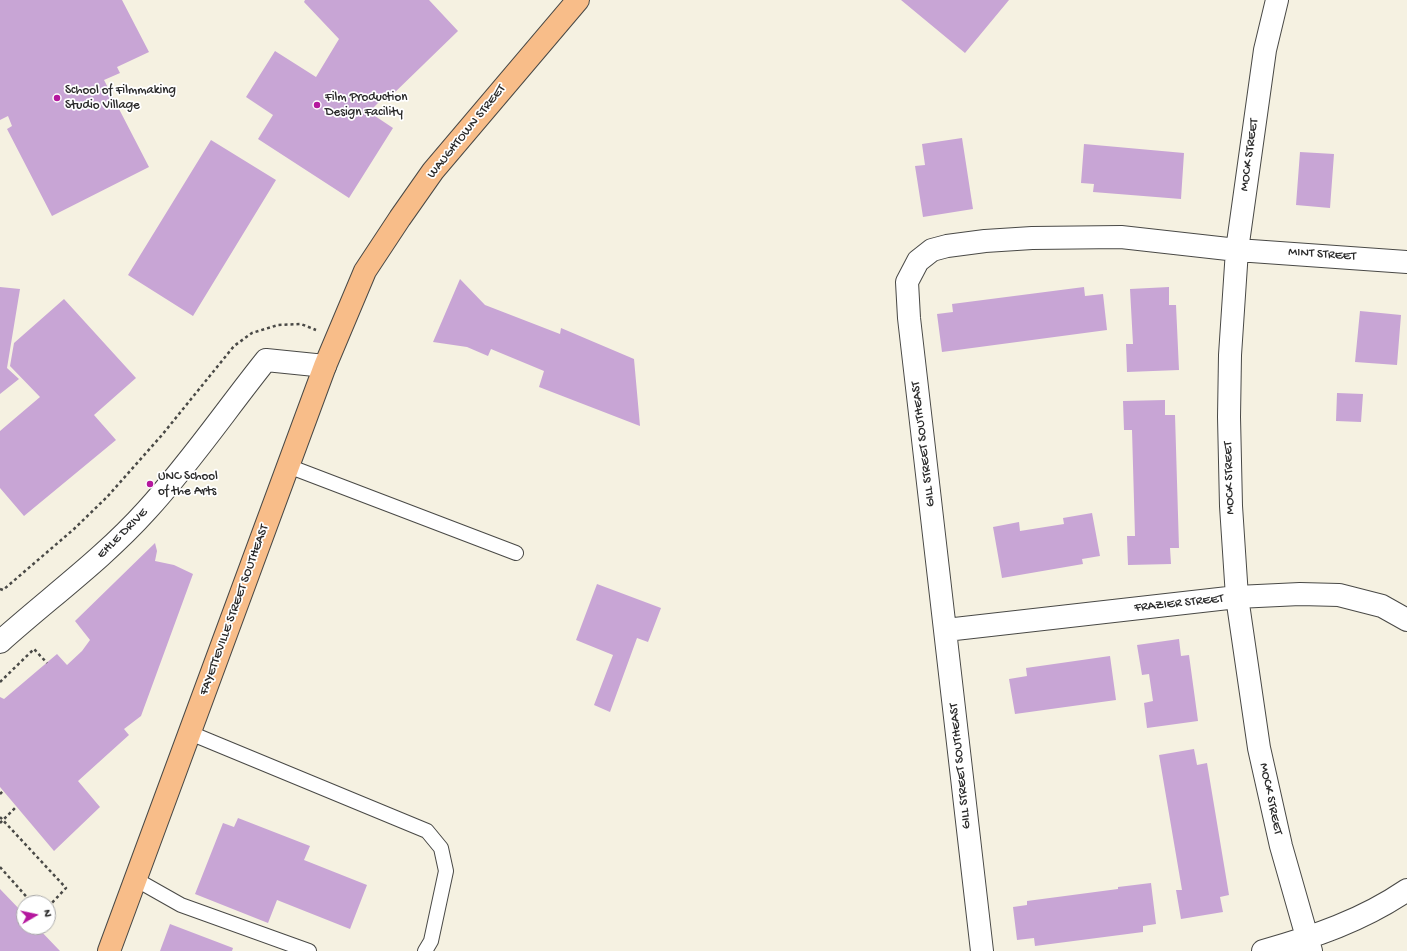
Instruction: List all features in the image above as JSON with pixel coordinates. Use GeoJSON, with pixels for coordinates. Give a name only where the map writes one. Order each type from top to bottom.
{"type":"FeatureCollection","features":[{"type":"Feature","properties":{"kind":"main road","name":"WAUGHTOWN STREET"},"geometry":{"type":"LineString","coordinates":[[366,271],[400,218],[433,171],[578,0]]}},
{"type":"Feature","properties":{"kind":"main road","name":"FAYETTEVILLE STREET SOUTHEAST"},"geometry":{"type":"LineString","coordinates":[[109,951],[325,366],[366,271]]}},
{"type":"Feature","properties":{"kind":"street","name":"MOCK STREET"},"geometry":{"type":"LineString","coordinates":[[1277,0],[1265,50],[1237,250],[1230,355],[1229,417],[1231,506],[1237,597],[1259,748],[1281,846],[1309,945]]}},
{"type":"Feature","properties":{"kind":"street","name":"GILL STREET SOUTHEAST"},"geometry":{"type":"LineString","coordinates":[[982,951],[909,318],[908,282],[918,261],[932,250],[947,246],[985,241],[1032,238],[1121,237],[1237,250]]}},
{"type":"Feature","properties":{"kind":"street","name":"MINT STREET"},"geometry":{"type":"LineString","coordinates":[[1237,250],[1407,262]]}},
{"type":"Feature","properties":{"kind":"street","name":"EHLE DRIVE"},"geometry":{"type":"LineString","coordinates":[[0,642],[98,559],[147,511],[191,459],[266,360],[325,366]]}},
{"type":"Feature","properties":{"kind":"street","name":"FRAZIER STREET"},"geometry":{"type":"LineString","coordinates":[[946,630],[1237,597],[1300,594],[1339,595],[1382,606],[1407,620]]}},
{"type":"Feature","properties":{"kind":"street"},"geometry":{"type":"LineString","coordinates":[[1263,951],[1309,945],[1389,902],[1407,890]]}},
{"type":"Feature","properties":{"kind":"lane"},"geometry":{"type":"LineString","coordinates":[[288,466],[516,553]]}},
{"type":"Feature","properties":{"kind":"lane"},"geometry":{"type":"LineString","coordinates":[[190,733],[426,831],[441,848],[446,871],[431,941],[425,951]]}},
{"type":"Feature","properties":{"kind":"lane"},"geometry":{"type":"LineString","coordinates":[[135,879],[181,905],[309,951]]}},
{"type":"Feature","properties":{"kind":"path"},"geometry":{"type":"LineString","coordinates":[[0,589],[3,590],[74,529],[107,497],[204,383]]}},
{"type":"Feature","properties":{"kind":"path"},"geometry":{"type":"LineString","coordinates":[[0,682],[34,649],[47,663]]}},
{"type":"Feature","properties":{"kind":"path"},"geometry":{"type":"LineString","coordinates":[[0,794],[3,791]]}},
{"type":"Feature","properties":{"kind":"path"},"geometry":{"type":"LineString","coordinates":[[0,823],[16,806]]}},
{"type":"Feature","properties":{"kind":"path"},"geometry":{"type":"LineString","coordinates":[[0,817],[66,888],[56,898]]}},
{"type":"Feature","properties":{"kind":"path"},"geometry":{"type":"LineString","coordinates":[[0,867],[25,895]]}},
{"type":"Feature","properties":{"kind":"building","name":"School of Filmmaking Studio Village"},"geometry":{"type":"Polygon","coordinates":[[[0,0],[122,0],[149,52],[117,67],[120,73],[104,80],[149,167],[52,216],[7,129],[12,126],[8,116],[0,120],[0,0]]]}},
{"type":"Feature","properties":{"kind":"building","name":"Film Production Design Facility"},"geometry":{"type":"Polygon","coordinates":[[[305,0],[429,0],[458,31],[390,97],[387,94],[369,112],[393,128],[349,198],[258,139],[273,115],[246,97],[275,51],[316,77],[339,39],[304,2],[305,0]]]}},
{"type":"Feature","properties":{"kind":"building"},"geometry":{"type":"Polygon","coordinates":[[[901,0],[1009,0],[965,53],[901,0]]]}},
{"type":"Feature","properties":{"kind":"building"},"geometry":{"type":"Polygon","coordinates":[[[962,138],[973,209],[923,217],[915,166],[925,165],[922,144],[962,138]]]}},
{"type":"Feature","properties":{"kind":"building"},"geometry":{"type":"Polygon","coordinates":[[[211,140],[276,180],[193,316],[128,275],[211,140]]]}},
{"type":"Feature","properties":{"kind":"building"},"geometry":{"type":"Polygon","coordinates":[[[1084,144],[1184,153],[1181,199],[1093,192],[1094,184],[1081,183],[1084,144]]]}},
{"type":"Feature","properties":{"kind":"building"},"geometry":{"type":"Polygon","coordinates":[[[1300,152],[1334,154],[1330,208],[1296,205],[1300,152]]]}},
{"type":"Feature","properties":{"kind":"building"},"geometry":{"type":"Polygon","coordinates":[[[460,279],[485,305],[560,334],[561,328],[634,359],[640,426],[539,387],[544,371],[491,349],[488,356],[467,347],[433,342],[460,279]]]}},
{"type":"Feature","properties":{"kind":"building"},"geometry":{"type":"Polygon","coordinates":[[[0,287],[20,289],[7,368],[19,379],[0,394],[0,287]]]}},
{"type":"Feature","properties":{"kind":"building"},"geometry":{"type":"Polygon","coordinates":[[[1084,287],[1085,296],[1103,294],[1107,330],[942,352],[937,314],[953,312],[952,304],[1084,287]]]}},
{"type":"Feature","properties":{"kind":"building"},"geometry":{"type":"Polygon","coordinates":[[[1169,287],[1169,305],[1176,305],[1179,370],[1127,372],[1126,344],[1133,344],[1130,289],[1169,287]]]}},
{"type":"Feature","properties":{"kind":"building"},"geometry":{"type":"Polygon","coordinates":[[[64,299],[136,378],[94,415],[116,440],[24,516],[0,488],[0,431],[40,397],[10,366],[14,343],[64,299]]]}},
{"type":"Feature","properties":{"kind":"building"},"geometry":{"type":"Polygon","coordinates":[[[1360,311],[1401,315],[1397,365],[1355,362],[1360,311]]]}},
{"type":"Feature","properties":{"kind":"building"},"geometry":{"type":"Polygon","coordinates":[[[1337,393],[1363,394],[1361,422],[1336,421],[1337,393]]]}},
{"type":"Feature","properties":{"kind":"building"},"geometry":{"type":"Polygon","coordinates":[[[1165,400],[1165,415],[1175,415],[1179,548],[1170,548],[1171,564],[1128,565],[1127,536],[1135,536],[1132,430],[1124,430],[1123,401],[1165,400]]]}},
{"type":"Feature","properties":{"kind":"building"},"geometry":{"type":"Polygon","coordinates":[[[1092,513],[1100,556],[1082,559],[1083,564],[1002,578],[993,527],[1019,522],[1020,531],[1064,524],[1063,518],[1092,513]]]}},
{"type":"Feature","properties":{"kind":"building"},"geometry":{"type":"Polygon","coordinates":[[[155,543],[157,551],[155,561],[174,565],[193,574],[141,716],[124,729],[129,735],[78,781],[100,807],[54,851],[0,787],[0,697],[4,699],[57,654],[67,665],[82,651],[90,640],[75,621],[155,543]]]}},
{"type":"Feature","properties":{"kind":"building"},"geometry":{"type":"Polygon","coordinates":[[[597,584],[661,608],[648,642],[637,638],[610,712],[594,705],[613,655],[576,640],[597,584]]]}},
{"type":"Feature","properties":{"kind":"building"},"geometry":{"type":"Polygon","coordinates":[[[1179,639],[1181,656],[1189,655],[1198,721],[1147,728],[1144,703],[1153,701],[1149,674],[1142,675],[1137,645],[1179,639]]]}},
{"type":"Feature","properties":{"kind":"building"},"geometry":{"type":"Polygon","coordinates":[[[1110,656],[1116,700],[1015,714],[1009,679],[1027,676],[1026,668],[1110,656]]]}},
{"type":"Feature","properties":{"kind":"building"},"geometry":{"type":"Polygon","coordinates":[[[1194,749],[1197,765],[1207,763],[1229,895],[1220,897],[1223,912],[1181,919],[1176,890],[1182,890],[1159,755],[1194,749]]]}},
{"type":"Feature","properties":{"kind":"building"},"geometry":{"type":"Polygon","coordinates":[[[238,818],[310,846],[304,860],[367,885],[350,929],[277,900],[268,923],[195,894],[223,823],[234,827],[238,818]]]}},
{"type":"Feature","properties":{"kind":"building"},"geometry":{"type":"Polygon","coordinates":[[[1151,883],[1156,924],[1143,926],[1143,932],[1035,946],[1034,938],[1017,940],[1013,907],[1027,905],[1027,901],[1151,883]]]}},
{"type":"Feature","properties":{"kind":"building"},"geometry":{"type":"Polygon","coordinates":[[[0,889],[16,906],[16,935],[45,935],[60,951],[0,951],[0,889]]]}},
{"type":"Feature","properties":{"kind":"building"},"geometry":{"type":"Polygon","coordinates":[[[170,924],[233,948],[232,951],[160,951],[170,924]]]}},
{"type":"Feature","properties":{"kind":"place","name":"School of Filmmaking Studio Village"},"geometry":{"type":"Point","coordinates":[57,98]}},
{"type":"Feature","properties":{"kind":"place","name":"Film Production Design Facility"},"geometry":{"type":"Point","coordinates":[317,105]}},
{"type":"Feature","properties":{"kind":"place","name":"UNC School of the Arts"},"geometry":{"type":"Point","coordinates":[150,484]}}]}
